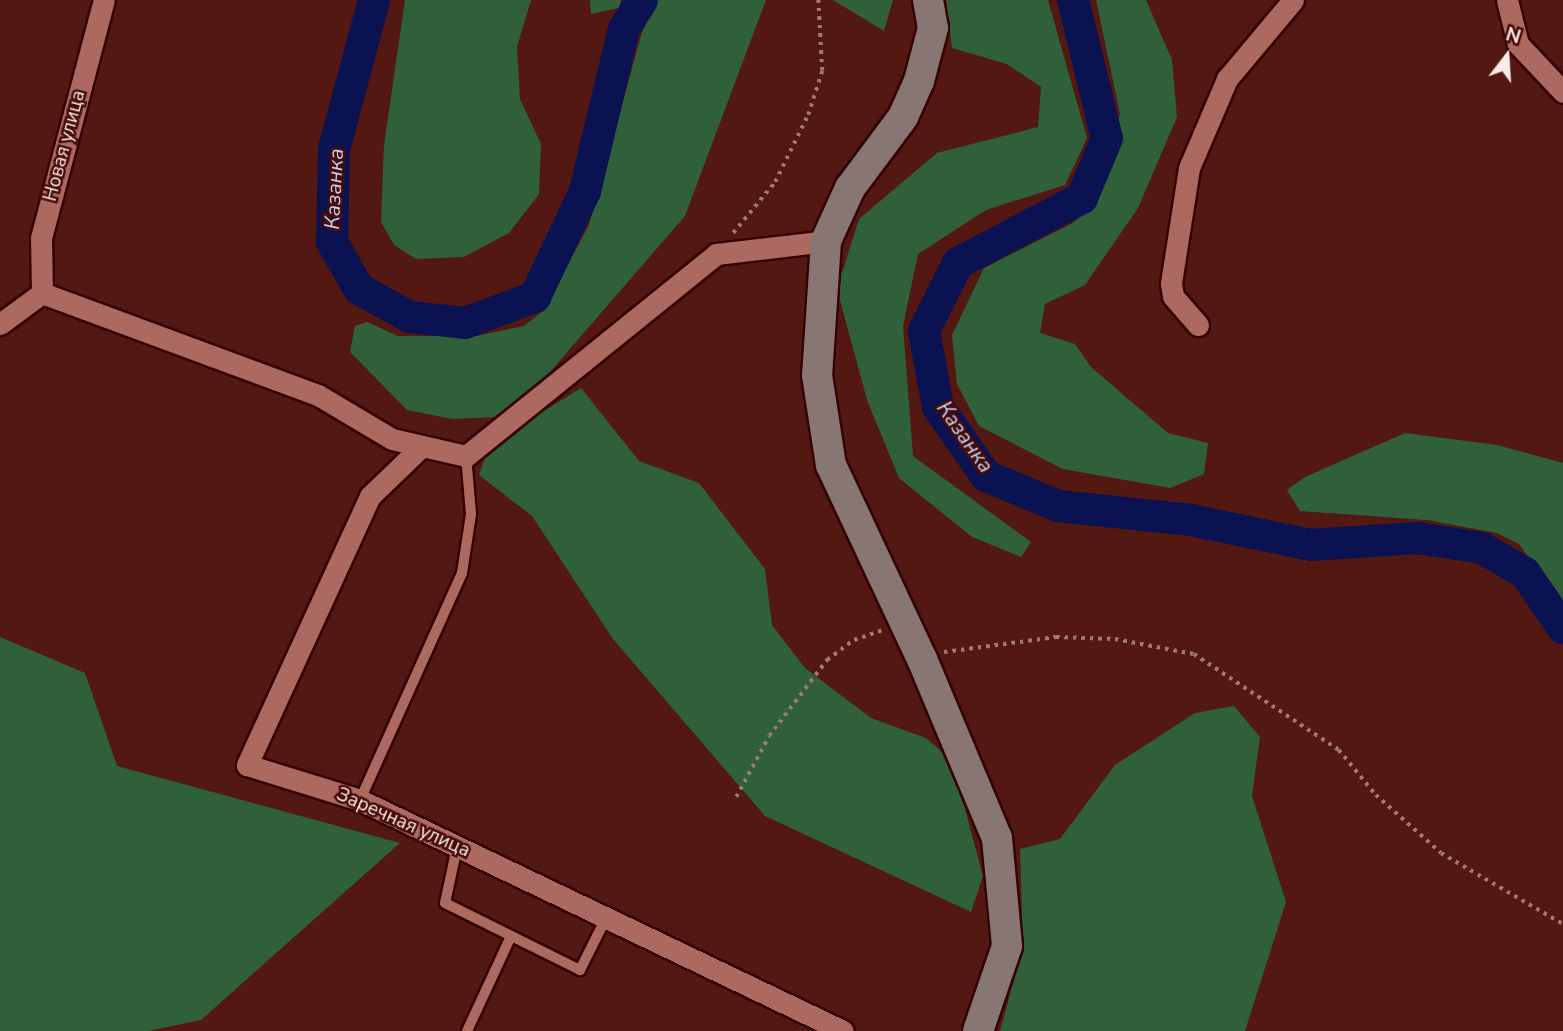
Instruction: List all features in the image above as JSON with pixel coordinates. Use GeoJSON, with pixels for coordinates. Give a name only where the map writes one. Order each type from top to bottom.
{"type":"FeatureCollection","features":[{"type":"Feature","properties":{"kind":"street","name":"Новая улица"},"geometry":{"type":"LineString","coordinates":[[42,293],[41,238],[104,0]]}},
{"type":"Feature","properties":{"kind":"street"},"geometry":{"type":"LineString","coordinates":[[929,0],[933,28],[919,81],[903,117],[850,188],[826,242],[817,375],[831,465],[979,787],[1006,886],[1007,946],[978,1031]]}},
{"type":"Feature","properties":{"kind":"street"},"geometry":{"type":"LineString","coordinates":[[1198,325],[1173,296],[1171,283],[1189,168],[1227,79],[1293,0]]}},
{"type":"Feature","properties":{"kind":"street"},"geometry":{"type":"LineString","coordinates":[[1507,0],[1518,44],[1563,92]]}},
{"type":"Feature","properties":{"kind":"street"},"geometry":{"type":"LineString","coordinates":[[0,324],[42,293],[318,395],[419,449],[466,456],[716,254],[826,242]]}},
{"type":"Feature","properties":{"kind":"street","name":"Заречная улица"},"geometry":{"type":"LineString","coordinates":[[419,449],[365,505],[247,765],[360,800],[843,1031]]}},
{"type":"Feature","properties":{"kind":"lane"},"geometry":{"type":"LineString","coordinates":[[360,800],[462,573],[471,514],[466,456]]}},
{"type":"Feature","properties":{"kind":"lane"},"geometry":{"type":"LineString","coordinates":[[457,846],[445,903],[580,970],[607,918]]}},
{"type":"Feature","properties":{"kind":"lane"},"geometry":{"type":"LineString","coordinates":[[467,1031],[511,936]]}},
{"type":"Feature","properties":{"kind":"path"},"geometry":{"type":"LineString","coordinates":[[716,254],[775,183],[808,115],[821,71],[818,0]]}},
{"type":"Feature","properties":{"kind":"path"},"geometry":{"type":"LineString","coordinates":[[736,797],[769,736],[827,660],[854,639],[905,623]]}},
{"type":"Feature","properties":{"kind":"path"},"geometry":{"type":"LineString","coordinates":[[922,659],[956,648],[1056,637],[1115,639],[1194,654],[1339,750],[1376,795],[1441,853],[1563,924]]}},
{"type":"Feature","properties":{"kind":"green space"},"geometry":{"type":"Polygon","coordinates":[[[405,0],[531,0],[517,47],[520,99],[541,144],[539,194],[509,233],[464,257],[416,259],[394,245],[381,222],[384,145],[405,0]]]}},
{"type":"Feature","properties":{"kind":"green space"},"geometry":{"type":"Polygon","coordinates":[[[590,0],[621,0],[619,8],[591,14],[590,0]]]}},
{"type":"Feature","properties":{"kind":"green space"},"geometry":{"type":"Polygon","coordinates":[[[657,0],[766,0],[685,216],[536,388],[496,417],[452,419],[407,410],[350,352],[355,326],[367,322],[398,336],[476,336],[524,326],[543,311],[589,225],[642,32],[657,0]]]}},
{"type":"Feature","properties":{"kind":"green space"},"geometry":{"type":"Polygon","coordinates":[[[833,0],[893,0],[884,31],[833,0]]]}},
{"type":"Feature","properties":{"kind":"green space"},"geometry":{"type":"Polygon","coordinates":[[[946,0],[1048,0],[1087,138],[1065,185],[986,210],[918,254],[903,326],[913,456],[1031,542],[1021,557],[972,537],[899,478],[867,400],[837,289],[859,219],[937,153],[1038,127],[1041,87],[1007,64],[952,48],[946,0]]]}},
{"type":"Feature","properties":{"kind":"green space"},"geometry":{"type":"Polygon","coordinates":[[[1096,0],[1146,0],[1172,60],[1177,117],[1138,208],[1085,285],[1045,304],[1040,333],[1075,344],[1091,367],[1168,433],[1208,443],[1204,474],[1170,488],[1063,469],[979,426],[957,384],[952,335],[984,268],[1073,223],[1092,206],[1103,184],[1120,114],[1096,0]]]}},
{"type":"Feature","properties":{"kind":"green space"},"geometry":{"type":"Polygon","coordinates":[[[581,388],[639,461],[699,483],[765,569],[772,625],[805,668],[871,718],[926,738],[952,761],[983,876],[971,912],[765,816],[613,639],[532,516],[479,475],[489,445],[581,388]]]}},
{"type":"Feature","properties":{"kind":"green space"},"geometry":{"type":"Polygon","coordinates":[[[1405,433],[1497,445],[1563,463],[1563,605],[1519,544],[1497,533],[1427,520],[1300,511],[1287,490],[1305,477],[1405,433]]]}},
{"type":"Feature","properties":{"kind":"green space"},"geometry":{"type":"Polygon","coordinates":[[[0,637],[85,673],[117,766],[400,843],[201,1020],[148,1031],[0,1031],[0,637]]]}},
{"type":"Feature","properties":{"kind":"green space"},"geometry":{"type":"Polygon","coordinates":[[[1234,706],[1260,737],[1252,796],[1286,902],[1245,1031],[1000,1031],[1023,947],[1020,849],[1060,839],[1115,765],[1195,713],[1234,706]]]}},
{"type":"Feature","properties":{"kind":"waterway","name":"Казанка"},"geometry":{"type":"LineString","coordinates":[[374,0],[334,149],[332,242],[359,289],[410,317],[465,323],[535,297],[585,191],[624,29],[642,0]]}},
{"type":"Feature","properties":{"kind":"waterway","name":"Казанка"},"geometry":{"type":"LineString","coordinates":[[1073,0],[1107,138],[1082,198],[958,263],[924,331],[938,407],[986,476],[1058,506],[1191,520],[1311,545],[1417,538],[1482,548],[1525,573],[1563,628]]}}]}
